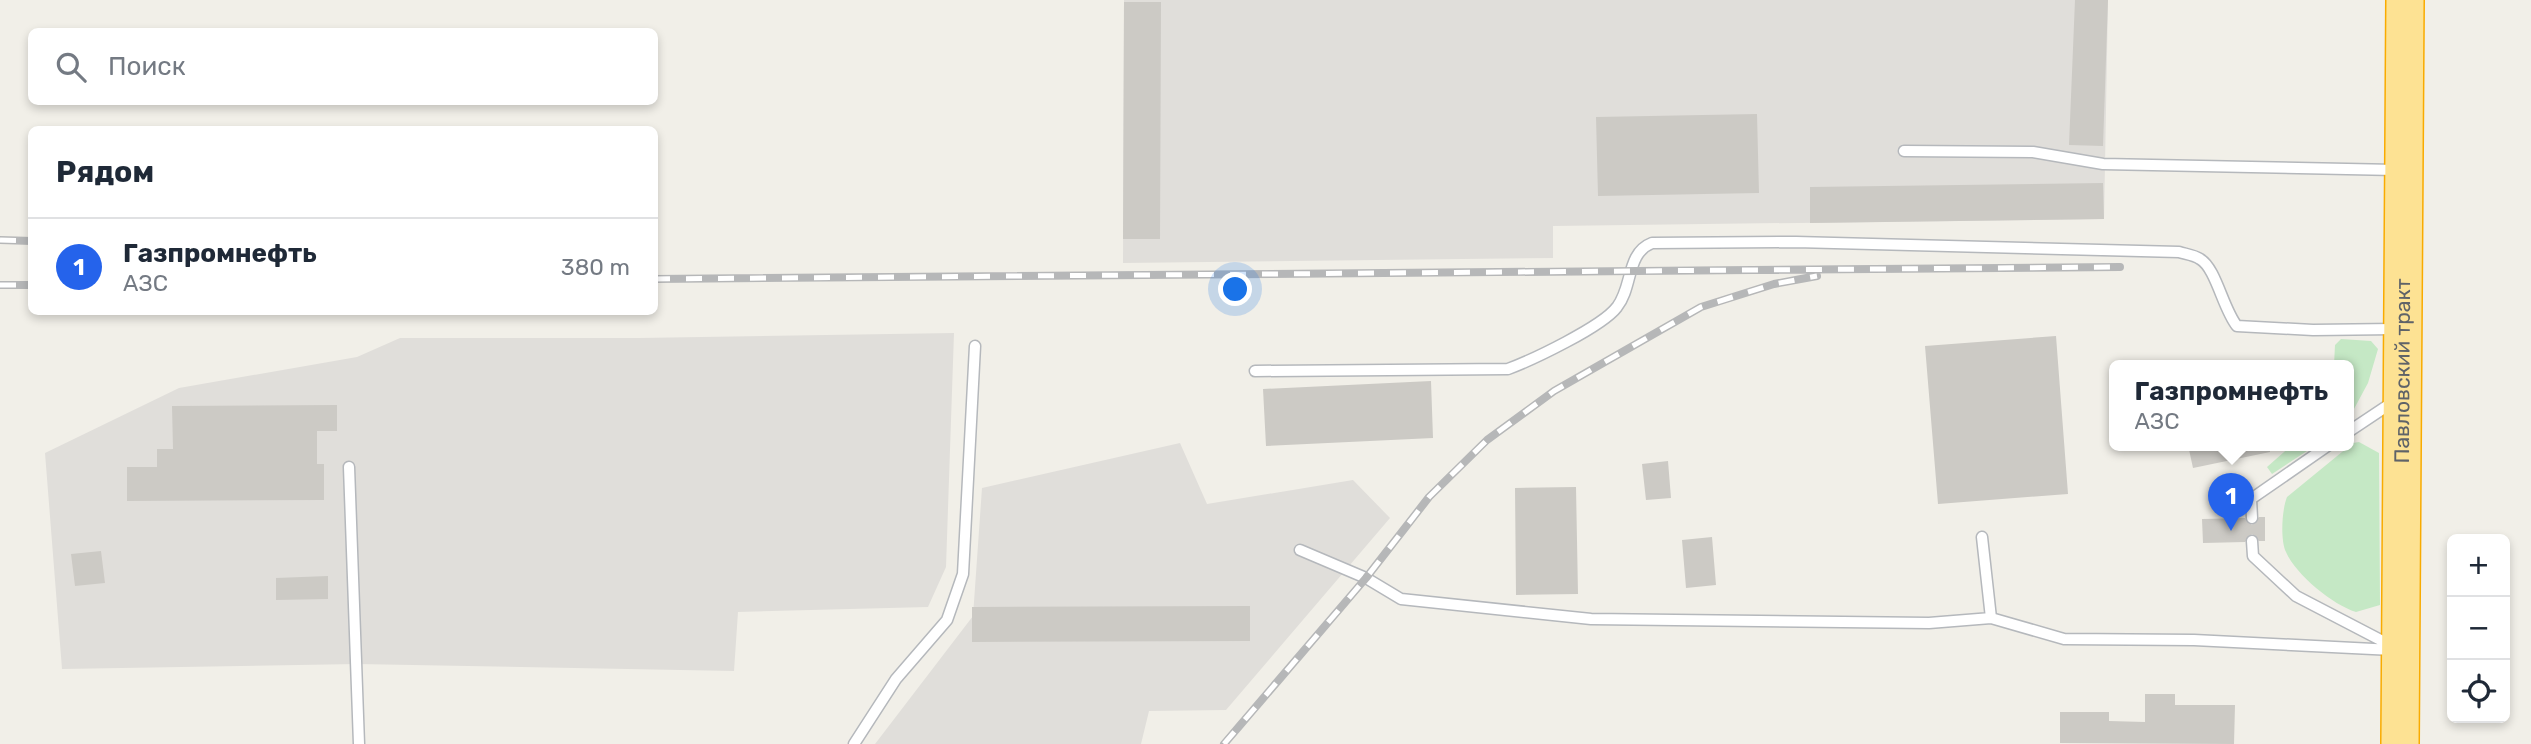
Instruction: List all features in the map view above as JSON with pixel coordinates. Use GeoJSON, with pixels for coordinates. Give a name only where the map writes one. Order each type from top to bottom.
{"type":"FeatureCollection","features":[{"type":"Feature","properties":{"kind":"highway","name":"Павловский тракт"},"geometry":{"type":"LineString","coordinates":[[2400,744],[2404,0]]}},
{"type":"Feature","properties":{"kind":"lane"},"geometry":{"type":"LineString","coordinates":[[1904,151],[2033,152],[2103,164],[2403,170]]}},
{"type":"Feature","properties":{"kind":"lane"},"geometry":{"type":"LineString","coordinates":[[1255,371],[1508,369],[1527,362],[1617,308],[1635,257],[1641,247],[1652,243],[1796,242],[2179,252],[2199,258],[2207,265],[2229,316],[2237,326],[2313,330],[2402,329]]}},
{"type":"Feature","properties":{"kind":"lane"},"geometry":{"type":"LineString","coordinates":[[854,744],[895,679],[947,620],[963,574],[975,345]]}},
{"type":"Feature","properties":{"kind":"lane"},"geometry":{"type":"LineString","coordinates":[[2354,428],[2402,395]]}},
{"type":"Feature","properties":{"kind":"lane"},"geometry":{"type":"LineString","coordinates":[[2252,518],[2251,499],[2320,451]]}},
{"type":"Feature","properties":{"kind":"lane"},"geometry":{"type":"LineString","coordinates":[[349,467],[359,744]]}},
{"type":"Feature","properties":{"kind":"lane"},"geometry":{"type":"LineString","coordinates":[[1982,537],[1991,618]]}},
{"type":"Feature","properties":{"kind":"lane"},"geometry":{"type":"LineString","coordinates":[[2252,541],[2253,556],[2296,596],[2401,650]]}},
{"type":"Feature","properties":{"kind":"lane"},"geometry":{"type":"LineString","coordinates":[[1300,550],[1366,579],[1401,599],[1591,619],[1929,623],[1991,618],[2064,639],[2194,640],[2401,650]]}},
{"type":"Feature","properties":{"kind":"shaded area"},"geometry":{"type":"Polygon","coordinates":[[[1124,0],[2108,0],[2104,219],[1553,226],[1553,258],[1123,263],[1124,0]]]}},
{"type":"Feature","properties":{"kind":"shaded area"},"geometry":{"type":"Polygon","coordinates":[[[954,333],[946,567],[928,607],[738,612],[734,671],[357,664],[62,669],[45,453],[179,388],[357,357],[400,338],[639,338],[954,333]]]}},
{"type":"Feature","properties":{"kind":"shaded area"},"geometry":{"type":"Polygon","coordinates":[[[1180,443],[1207,504],[1353,480],[1390,518],[1226,710],[1149,711],[1141,744],[875,744],[973,616],[982,488],[1180,443]]]}},
{"type":"Feature","properties":{"kind":"green space"},"geometry":{"type":"Polygon","coordinates":[[[2341,339],[2371,341],[2378,349],[2368,383],[2354,409],[2354,360],[2334,360],[2335,345],[2341,339]]]}},
{"type":"Feature","properties":{"kind":"green space"},"geometry":{"type":"Polygon","coordinates":[[[2359,442],[2379,453],[2380,605],[2356,612],[2326,596],[2298,570],[2284,547],[2282,524],[2287,497],[2343,451],[2354,451],[2354,443],[2359,442]]]}},
{"type":"Feature","properties":{"kind":"green space"},"geometry":{"type":"Polygon","coordinates":[[[2285,451],[2307,451],[2272,474],[2267,467],[2285,451]]]}},
{"type":"Feature","properties":{"kind":"building"},"geometry":{"type":"Polygon","coordinates":[[[2075,0],[2108,0],[2103,146],[2069,145],[2075,0]]]}},
{"type":"Feature","properties":{"kind":"building"},"geometry":{"type":"Polygon","coordinates":[[[1124,2],[1161,2],[1160,239],[1123,239],[1124,2]]]}},
{"type":"Feature","properties":{"kind":"building"},"geometry":{"type":"Polygon","coordinates":[[[1757,114],[1759,193],[1598,196],[1596,117],[1757,114]]]}},
{"type":"Feature","properties":{"kind":"building"},"geometry":{"type":"Polygon","coordinates":[[[2103,183],[2104,219],[1810,223],[1810,187],[2103,183]]]}},
{"type":"Feature","properties":{"kind":"building"},"geometry":{"type":"Polygon","coordinates":[[[2056,336],[2068,494],[1938,504],[1925,346],[2056,336]]]}},
{"type":"Feature","properties":{"kind":"building"},"geometry":{"type":"Polygon","coordinates":[[[1431,381],[1433,438],[1266,446],[1263,389],[1431,381]]]}},
{"type":"Feature","properties":{"kind":"building"},"geometry":{"type":"Polygon","coordinates":[[[337,405],[337,431],[317,431],[317,464],[324,464],[324,500],[127,501],[127,467],[157,467],[157,449],[173,449],[172,406],[337,405]]]}},
{"type":"Feature","properties":{"kind":"building"},"geometry":{"type":"Polygon","coordinates":[[[2189,451],[2270,451],[2270,452],[2193,468],[2189,451]]]}},
{"type":"Feature","properties":{"kind":"building"},"geometry":{"type":"Polygon","coordinates":[[[1668,461],[1671,498],[1646,500],[1642,464],[1668,461]]]}},
{"type":"Feature","properties":{"kind":"building"},"geometry":{"type":"Polygon","coordinates":[[[1576,487],[1578,594],[1516,595],[1515,488],[1576,487]]]}},
{"type":"Feature","properties":{"kind":"building"},"geometry":{"type":"Polygon","coordinates":[[[2259,517],[2265,517],[2265,541],[2259,541],[2252,534],[2245,542],[2203,543],[2202,519],[2245,518],[2252,525],[2259,517]]]}},
{"type":"Feature","properties":{"kind":"building"},"geometry":{"type":"Polygon","coordinates":[[[1712,537],[1716,585],[1686,588],[1682,540],[1712,537]]]}},
{"type":"Feature","properties":{"kind":"building"},"geometry":{"type":"Polygon","coordinates":[[[101,551],[105,583],[75,586],[71,554],[101,551]]]}},
{"type":"Feature","properties":{"kind":"building"},"geometry":{"type":"Polygon","coordinates":[[[328,576],[328,599],[276,600],[276,578],[328,576]]]}},
{"type":"Feature","properties":{"kind":"building"},"geometry":{"type":"Polygon","coordinates":[[[1250,606],[1250,641],[972,642],[972,607],[1250,606]]]}},
{"type":"Feature","properties":{"kind":"building"},"geometry":{"type":"Polygon","coordinates":[[[2145,694],[2175,694],[2175,705],[2235,705],[2234,744],[2060,743],[2060,712],[2109,712],[2109,721],[2145,722],[2145,694]]]}},
{"type":"Feature","properties":{"kind":"railway"},"geometry":{"type":"LineString","coordinates":[[0,240],[28,241]]}},
{"type":"Feature","properties":{"kind":"railway"},"geometry":{"type":"LineString","coordinates":[[658,279],[2120,267]]}},
{"type":"Feature","properties":{"kind":"railway"},"geometry":{"type":"LineString","coordinates":[[1224,744],[1366,578],[1429,497],[1487,440],[1554,391],[1701,307],[1774,284],[1817,276]]}},
{"type":"Feature","properties":{"kind":"railway"},"geometry":{"type":"LineString","coordinates":[[0,285],[28,285]]}},
{"type":"Feature","properties":{"kind":"place","name":"Газпромнефть"},"geometry":{"type":"Point","coordinates":[2231,531]}}]}
